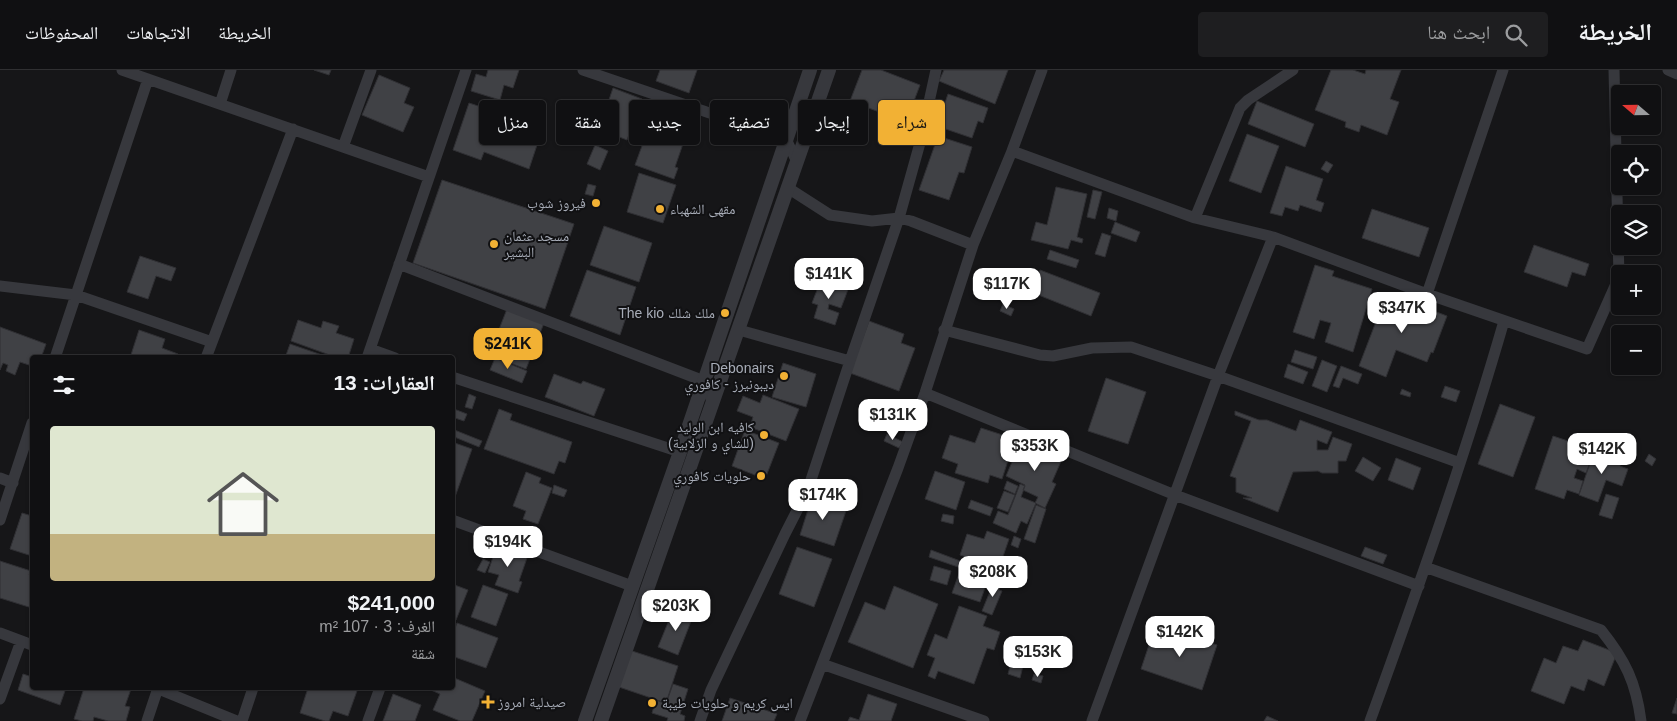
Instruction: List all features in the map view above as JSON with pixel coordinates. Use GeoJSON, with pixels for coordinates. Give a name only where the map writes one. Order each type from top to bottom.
{"type":"FeatureCollection","features":[{"type":"Feature","properties":{"kind":"street"},"geometry":{"type":"LineString","coordinates":[[122,70],[429,177]]}},
{"type":"Feature","properties":{"kind":"street"},"geometry":{"type":"LineString","coordinates":[[220,104],[231,70]]}},
{"type":"Feature","properties":{"kind":"street"},"geometry":{"type":"LineString","coordinates":[[343,147],[371,70]]}},
{"type":"Feature","properties":{"kind":"street"},"geometry":{"type":"LineString","coordinates":[[368,353],[466,70]]}},
{"type":"Feature","properties":{"kind":"street"},"geometry":{"type":"LineString","coordinates":[[583,70],[597,72],[710,112]]}},
{"type":"Feature","properties":{"kind":"street"},"geometry":{"type":"LineString","coordinates":[[788,133],[810,70]]}},
{"type":"Feature","properties":{"kind":"street"},"geometry":{"type":"LineString","coordinates":[[601,721],[740,330],[829,70]]}},
{"type":"Feature","properties":{"kind":"street"},"geometry":{"type":"LineString","coordinates":[[700,721],[711,690],[808,489],[899,218],[920,143],[936,70]]}},
{"type":"Feature","properties":{"kind":"street"},"geometry":{"type":"LineString","coordinates":[[800,721],[898,468],[973,245],[1012,151],[1042,70]]}},
{"type":"Feature","properties":{"kind":"street"},"geometry":{"type":"LineString","coordinates":[[1195,218],[1240,108],[1248,100],[1292,70]]}},
{"type":"Feature","properties":{"kind":"street"},"geometry":{"type":"LineString","coordinates":[[1427,294],[1502,70]]}},
{"type":"Feature","properties":{"kind":"street"},"geometry":{"type":"LineString","coordinates":[[1012,151],[1195,218],[1273,237],[1427,294],[1587,349],[1619,277],[1614,70]]}},
{"type":"Feature","properties":{"kind":"street"},"geometry":{"type":"LineString","coordinates":[[1668,70],[1677,74]]}},
{"type":"Feature","properties":{"kind":"street"},"geometry":{"type":"LineString","coordinates":[[56,355],[148,79]]}},
{"type":"Feature","properties":{"kind":"street"},"geometry":{"type":"LineString","coordinates":[[207,355],[293,129]]}},
{"type":"Feature","properties":{"kind":"street"},"geometry":{"type":"LineString","coordinates":[[788,143],[797,162]]}},
{"type":"Feature","properties":{"kind":"street"},"geometry":{"type":"LineString","coordinates":[[585,721],[680,452],[784,145]]}},
{"type":"Feature","properties":{"kind":"street"},"geometry":{"type":"LineString","coordinates":[[788,188],[830,215],[872,221],[899,218],[973,245]]}},
{"type":"Feature","properties":{"kind":"street"},"geometry":{"type":"LineString","coordinates":[[1092,721],[1218,376],[1273,237]]}},
{"type":"Feature","properties":{"kind":"street"},"geometry":{"type":"LineString","coordinates":[[399,264],[704,381],[714,404]]}},
{"type":"Feature","properties":{"kind":"street"},"geometry":{"type":"LineString","coordinates":[[0,286],[76,295],[212,342]]}},
{"type":"Feature","properties":{"kind":"street"},"geometry":{"type":"LineString","coordinates":[[1370,721],[1420,586],[1504,321]]}},
{"type":"Feature","properties":{"kind":"street"},"geometry":{"type":"LineString","coordinates":[[740,330],[850,361]]}},
{"type":"Feature","properties":{"kind":"street"},"geometry":{"type":"LineString","coordinates":[[944,330],[1040,355],[1052,356],[1092,348],[1131,347],[1218,376],[1460,463]]}},
{"type":"Feature","properties":{"kind":"street"},"geometry":{"type":"LineString","coordinates":[[455,378],[680,452]]}},
{"type":"Feature","properties":{"kind":"street"},"geometry":{"type":"LineString","coordinates":[[925,392],[1175,495],[1420,586]]}},
{"type":"Feature","properties":{"kind":"street"},"geometry":{"type":"LineString","coordinates":[[0,520],[30,429]]}},
{"type":"Feature","properties":{"kind":"street"},"geometry":{"type":"LineString","coordinates":[[0,478],[13,483]]}},
{"type":"Feature","properties":{"kind":"street"},"geometry":{"type":"LineString","coordinates":[[455,521],[632,586]]}},
{"type":"Feature","properties":{"kind":"street"},"geometry":{"type":"LineString","coordinates":[[1425,567],[1602,630],[1627,666],[1633,683],[1641,721]]}},
{"type":"Feature","properties":{"kind":"street"},"geometry":{"type":"LineString","coordinates":[[0,633],[30,644]]}},
{"type":"Feature","properties":{"kind":"street"},"geometry":{"type":"LineString","coordinates":[[0,699],[21,641]]}},
{"type":"Feature","properties":{"kind":"street"},"geometry":{"type":"LineString","coordinates":[[822,664],[984,721]]}},
{"type":"Feature","properties":{"kind":"street"},"geometry":{"type":"LineString","coordinates":[[147,721],[156,690]]}},
{"type":"Feature","properties":{"kind":"street"},"geometry":{"type":"LineString","coordinates":[[162,690],[237,721]]}},
{"type":"Feature","properties":{"kind":"street"},"geometry":{"type":"LineString","coordinates":[[242,721],[252,690]]}},
{"type":"Feature","properties":{"kind":"street"},"geometry":{"type":"LineString","coordinates":[[368,721],[379,690]]}},
{"type":"Feature","properties":{"kind":"building"},"geometry":{"type":"Polygon","coordinates":[[[314,70],[331,70],[329,75],[314,70]]]}},
{"type":"Feature","properties":{"kind":"building"},"geometry":{"type":"Polygon","coordinates":[[[488,70],[519,70],[513,88],[504,85],[500,100],[471,91],[476,74],[486,77],[488,70]]]}},
{"type":"Feature","properties":{"kind":"building"},"geometry":{"type":"Polygon","coordinates":[[[660,70],[697,70],[689,93],[656,81],[660,70]]]}},
{"type":"Feature","properties":{"kind":"building"},"geometry":{"type":"Polygon","coordinates":[[[862,70],[881,70],[920,85],[914,100],[878,100],[878,112],[868,108],[868,100],[850,100],[862,70]]]}},
{"type":"Feature","properties":{"kind":"building"},"geometry":{"type":"Polygon","coordinates":[[[944,70],[1008,70],[995,104],[939,81],[944,70]]]}},
{"type":"Feature","properties":{"kind":"building"},"geometry":{"type":"Polygon","coordinates":[[[1331,70],[1353,70],[1365,74],[1366,70],[1401,70],[1390,99],[1399,102],[1387,135],[1361,125],[1359,132],[1345,127],[1346,122],[1315,110],[1331,70]]]}},
{"type":"Feature","properties":{"kind":"building"},"geometry":{"type":"Polygon","coordinates":[[[379,75],[410,88],[404,103],[414,107],[403,132],[362,115],[379,75]]]}},
{"type":"Feature","properties":{"kind":"building"},"geometry":{"type":"Polygon","coordinates":[[[613,88],[642,99],[629,100],[629,135],[627,140],[619,137],[619,100],[609,100],[613,88]]]}},
{"type":"Feature","properties":{"kind":"building"},"geometry":{"type":"Polygon","coordinates":[[[948,94],[988,108],[983,123],[978,121],[972,138],[945,129],[945,103],[948,94]]]}},
{"type":"Feature","properties":{"kind":"building"},"geometry":{"type":"Polygon","coordinates":[[[1257,101],[1314,124],[1305,147],[1248,124],[1257,101]]]}},
{"type":"Feature","properties":{"kind":"building"},"geometry":{"type":"Polygon","coordinates":[[[469,103],[479,106],[479,145],[537,145],[529,169],[484,152],[481,160],[453,150],[469,103]]]}},
{"type":"Feature","properties":{"kind":"building"},"geometry":{"type":"Polygon","coordinates":[[[1247,134],[1279,146],[1261,193],[1229,181],[1247,134]]]}},
{"type":"Feature","properties":{"kind":"building"},"geometry":{"type":"Polygon","coordinates":[[[945,138],[972,147],[964,173],[959,172],[949,200],[919,190],[935,145],[945,145],[945,138]]]}},
{"type":"Feature","properties":{"kind":"building"},"geometry":{"type":"Polygon","coordinates":[[[595,145],[608,151],[600,170],[587,164],[595,145]]]}},
{"type":"Feature","properties":{"kind":"building"},"geometry":{"type":"Polygon","coordinates":[[[642,145],[683,145],[675,167],[678,168],[674,179],[635,165],[642,145]]]}},
{"type":"Feature","properties":{"kind":"building"},"geometry":{"type":"Polygon","coordinates":[[[1326,161],[1333,165],[1328,173],[1321,169],[1326,161]]]}},
{"type":"Feature","properties":{"kind":"building"},"geometry":{"type":"Polygon","coordinates":[[[1286,166],[1323,179],[1316,200],[1324,203],[1321,212],[1300,205],[1298,211],[1285,207],[1282,216],[1270,213],[1286,166]]]}},
{"type":"Feature","properties":{"kind":"building"},"geometry":{"type":"Polygon","coordinates":[[[639,173],[676,185],[663,223],[627,212],[639,173]]]}},
{"type":"Feature","properties":{"kind":"building","name":"مسجد عثمان البشير"},"geometry":{"type":"Polygon","coordinates":[[[442,180],[574,224],[545,309],[413,263],[442,180]]]}},
{"type":"Feature","properties":{"kind":"building"},"geometry":{"type":"Polygon","coordinates":[[[588,184],[596,186],[593,196],[585,194],[588,184]]]}},
{"type":"Feature","properties":{"kind":"building"},"geometry":{"type":"Polygon","coordinates":[[[1056,187],[1087,194],[1077,237],[1083,239],[1082,243],[1071,240],[1068,249],[1031,240],[1036,222],[1047,225],[1056,187]]]}},
{"type":"Feature","properties":{"kind":"building"},"geometry":{"type":"Polygon","coordinates":[[[1093,190],[1102,192],[1095,219],[1087,217],[1093,190]]]}},
{"type":"Feature","properties":{"kind":"building"},"geometry":{"type":"Polygon","coordinates":[[[1109,208],[1118,211],[1116,221],[1107,218],[1109,208]]]}},
{"type":"Feature","properties":{"kind":"building"},"geometry":{"type":"Polygon","coordinates":[[[1372,209],[1429,228],[1419,257],[1362,238],[1372,209]]]}},
{"type":"Feature","properties":{"kind":"building"},"geometry":{"type":"Polygon","coordinates":[[[1115,222],[1140,232],[1136,242],[1111,233],[1115,222]]]}},
{"type":"Feature","properties":{"kind":"building"},"geometry":{"type":"Polygon","coordinates":[[[604,226],[652,243],[639,282],[590,265],[604,226]]]}},
{"type":"Feature","properties":{"kind":"building"},"geometry":{"type":"Polygon","coordinates":[[[1102,233],[1111,236],[1105,257],[1095,254],[1102,233]]]}},
{"type":"Feature","properties":{"kind":"building"},"geometry":{"type":"Polygon","coordinates":[[[1534,245],[1589,264],[1585,276],[1572,272],[1567,287],[1524,272],[1534,245]]]}},
{"type":"Feature","properties":{"kind":"building"},"geometry":{"type":"Polygon","coordinates":[[[1050,250],[1079,260],[1076,268],[1047,259],[1050,250]]]}},
{"type":"Feature","properties":{"kind":"building"},"geometry":{"type":"Polygon","coordinates":[[[140,256],[176,268],[171,281],[156,276],[148,299],[127,292],[140,256]]]}},
{"type":"Feature","properties":{"kind":"building"},"geometry":{"type":"Polygon","coordinates":[[[1315,265],[1334,271],[1332,276],[1372,289],[1353,352],[1325,342],[1331,323],[1320,320],[1314,339],[1293,332],[1315,265]]]}},
{"type":"Feature","properties":{"kind":"building"},"geometry":{"type":"Polygon","coordinates":[[[587,270],[636,287],[620,335],[570,316],[587,270]]]}},
{"type":"Feature","properties":{"kind":"building"},"geometry":{"type":"Polygon","coordinates":[[[1040,270],[1100,293],[1091,316],[1031,292],[1040,270]]]}},
{"type":"Feature","properties":{"kind":"building"},"geometry":{"type":"Polygon","coordinates":[[[822,277],[849,287],[841,308],[829,304],[828,309],[839,313],[835,325],[814,318],[818,305],[812,303],[822,277]]]}},
{"type":"Feature","properties":{"kind":"building"},"geometry":{"type":"Polygon","coordinates":[[[1387,293],[1447,316],[1433,353],[1431,352],[1427,362],[1396,350],[1386,377],[1359,366],[1387,293]]]}},
{"type":"Feature","properties":{"kind":"building"},"geometry":{"type":"Polygon","coordinates":[[[1003,304],[1014,309],[1011,316],[1000,311],[1003,304]]]}},
{"type":"Feature","properties":{"kind":"building"},"geometry":{"type":"Polygon","coordinates":[[[507,309],[544,323],[526,369],[489,355],[507,309]]]}},
{"type":"Feature","properties":{"kind":"building"},"geometry":{"type":"Polygon","coordinates":[[[298,320],[321,328],[323,321],[339,326],[336,333],[354,339],[349,355],[330,355],[291,341],[298,320]]]}},
{"type":"Feature","properties":{"kind":"building"},"geometry":{"type":"Polygon","coordinates":[[[869,321],[904,334],[901,343],[915,348],[899,391],[850,373],[869,321]]]}},
{"type":"Feature","properties":{"kind":"building"},"geometry":{"type":"Polygon","coordinates":[[[0,327],[46,344],[42,355],[30,355],[30,365],[20,362],[15,375],[6,371],[8,365],[3,363],[0,370],[0,327]]]}},
{"type":"Feature","properties":{"kind":"building"},"geometry":{"type":"Polygon","coordinates":[[[139,330],[165,339],[162,348],[178,354],[178,355],[131,355],[139,330]]]}},
{"type":"Feature","properties":{"kind":"building"},"geometry":{"type":"Polygon","coordinates":[[[290,344],[322,355],[286,355],[290,344]]]}},
{"type":"Feature","properties":{"kind":"building"},"geometry":{"type":"Polygon","coordinates":[[[1295,350],[1317,357],[1313,369],[1291,362],[1295,350]]]}},
{"type":"Feature","properties":{"kind":"building"},"geometry":{"type":"Polygon","coordinates":[[[495,358],[527,371],[522,383],[490,370],[495,358]]]}},
{"type":"Feature","properties":{"kind":"building"},"geometry":{"type":"Polygon","coordinates":[[[1322,360],[1337,366],[1327,392],[1312,386],[1322,360]]]}},
{"type":"Feature","properties":{"kind":"building"},"geometry":{"type":"Polygon","coordinates":[[[783,363],[816,374],[806,407],[772,397],[783,363]]]}},
{"type":"Feature","properties":{"kind":"building"},"geometry":{"type":"Polygon","coordinates":[[[1288,364],[1308,372],[1303,384],[1284,377],[1288,364]]]}},
{"type":"Feature","properties":{"kind":"building"},"geometry":{"type":"Polygon","coordinates":[[[1341,366],[1362,374],[1358,384],[1343,378],[1339,388],[1333,386],[1341,366]]]}},
{"type":"Feature","properties":{"kind":"building"},"geometry":{"type":"Polygon","coordinates":[[[554,374],[581,384],[583,381],[605,389],[594,416],[545,397],[554,374]]]}},
{"type":"Feature","properties":{"kind":"building"},"geometry":{"type":"Polygon","coordinates":[[[1106,378],[1146,392],[1128,444],[1088,431],[1106,378]]]}},
{"type":"Feature","properties":{"kind":"building"},"geometry":{"type":"Polygon","coordinates":[[[1445,386],[1460,391],[1456,402],[1441,397],[1445,386]]]}},
{"type":"Feature","properties":{"kind":"building"},"geometry":{"type":"Polygon","coordinates":[[[1402,389],[1411,393],[1410,397],[1400,394],[1402,389]]]}},
{"type":"Feature","properties":{"kind":"building"},"geometry":{"type":"Polygon","coordinates":[[[469,394],[476,397],[472,409],[465,407],[469,394]]]}},
{"type":"Feature","properties":{"kind":"building"},"geometry":{"type":"Polygon","coordinates":[[[763,395],[799,409],[786,441],[750,427],[753,417],[737,411],[743,396],[760,403],[763,395]]]}},
{"type":"Feature","properties":{"kind":"building"},"geometry":{"type":"Polygon","coordinates":[[[1500,404],[1535,417],[1513,477],[1478,464],[1500,404]]]}},
{"type":"Feature","properties":{"kind":"building"},"geometry":{"type":"Polygon","coordinates":[[[455,409],[467,414],[464,421],[455,418],[455,409]]]}},
{"type":"Feature","properties":{"kind":"building"},"geometry":{"type":"Polygon","coordinates":[[[499,409],[512,414],[510,420],[572,442],[565,463],[559,461],[554,474],[484,449],[499,409]]]}},
{"type":"Feature","properties":{"kind":"building"},"geometry":{"type":"Polygon","coordinates":[[[1235,411],[1296,431],[1300,420],[1332,432],[1327,444],[1317,440],[1317,450],[1328,450],[1333,437],[1352,444],[1346,461],[1338,461],[1338,473],[1322,473],[1318,471],[1293,472],[1278,512],[1243,498],[1252,498],[1236,492],[1236,478],[1230,476],[1251,421],[1235,415],[1235,411]]]}},
{"type":"Feature","properties":{"kind":"building"},"geometry":{"type":"Polygon","coordinates":[[[981,428],[1015,439],[1002,479],[990,475],[988,483],[955,473],[958,464],[942,458],[950,435],[975,443],[981,428]]]}},
{"type":"Feature","properties":{"kind":"building"},"geometry":{"type":"Polygon","coordinates":[[[455,430],[482,441],[479,447],[455,437],[455,430]]]}},
{"type":"Feature","properties":{"kind":"building"},"geometry":{"type":"Polygon","coordinates":[[[745,430],[779,443],[765,479],[732,466],[745,430]]]}},
{"type":"Feature","properties":{"kind":"building"},"geometry":{"type":"Polygon","coordinates":[[[887,434],[903,442],[899,448],[884,441],[887,434]]]}},
{"type":"Feature","properties":{"kind":"building"},"geometry":{"type":"Polygon","coordinates":[[[1553,436],[1574,443],[1569,458],[1589,465],[1586,473],[1577,469],[1574,478],[1583,481],[1579,494],[1567,490],[1564,499],[1535,489],[1553,436]]]}},
{"type":"Feature","properties":{"kind":"building"},"geometry":{"type":"Polygon","coordinates":[[[1021,441],[1062,459],[1052,482],[1056,484],[1045,508],[1035,503],[1038,497],[1023,490],[1025,485],[1006,476],[1021,441]]]}},
{"type":"Feature","properties":{"kind":"building"},"geometry":{"type":"Polygon","coordinates":[[[455,443],[472,449],[455,497],[455,443]]]}},
{"type":"Feature","properties":{"kind":"building"},"geometry":{"type":"Polygon","coordinates":[[[1595,449],[1623,459],[1620,466],[1628,469],[1622,486],[1606,480],[1598,502],[1579,495],[1595,449]]]}},
{"type":"Feature","properties":{"kind":"building"},"geometry":{"type":"Polygon","coordinates":[[[1649,454],[1656,459],[1652,466],[1645,461],[1649,454]]]}},
{"type":"Feature","properties":{"kind":"building"},"geometry":{"type":"Polygon","coordinates":[[[1363,457],[1381,468],[1373,481],[1355,471],[1363,457]]]}},
{"type":"Feature","properties":{"kind":"building"},"geometry":{"type":"Polygon","coordinates":[[[1396,458],[1421,468],[1413,490],[1388,480],[1396,458]]]}},
{"type":"Feature","properties":{"kind":"building"},"geometry":{"type":"Polygon","coordinates":[[[935,471],[965,482],[956,510],[925,499],[935,471]]]}},
{"type":"Feature","properties":{"kind":"building"},"geometry":{"type":"Polygon","coordinates":[[[526,472],[541,478],[539,483],[552,488],[538,524],[523,519],[526,511],[513,506],[526,472]]]}},
{"type":"Feature","properties":{"kind":"building"},"geometry":{"type":"Polygon","coordinates":[[[1007,481],[1018,486],[1015,494],[1004,489],[1007,481]]]}},
{"type":"Feature","properties":{"kind":"building"},"geometry":{"type":"Polygon","coordinates":[[[1020,484],[1025,486],[1021,497],[1036,503],[1027,524],[1021,521],[1016,533],[993,523],[998,511],[1008,515],[1020,484]]]}},
{"type":"Feature","properties":{"kind":"building"},"geometry":{"type":"Polygon","coordinates":[[[554,485],[567,490],[564,497],[552,493],[554,485]]]}},
{"type":"Feature","properties":{"kind":"building"},"geometry":{"type":"Polygon","coordinates":[[[1004,491],[1015,495],[1008,512],[997,508],[1004,491]]]}},
{"type":"Feature","properties":{"kind":"building"},"geometry":{"type":"Polygon","coordinates":[[[1606,494],[1619,498],[1612,519],[1599,515],[1606,494]]]}},
{"type":"Feature","properties":{"kind":"building"},"geometry":{"type":"Polygon","coordinates":[[[812,497],[847,508],[834,546],[800,535],[812,497]]]}},
{"type":"Feature","properties":{"kind":"building"},"geometry":{"type":"Polygon","coordinates":[[[971,500],[993,508],[990,516],[968,508],[971,500]]]}},
{"type":"Feature","properties":{"kind":"building"},"geometry":{"type":"Polygon","coordinates":[[[1036,505],[1046,509],[1035,543],[1024,539],[1036,505]]]}},
{"type":"Feature","properties":{"kind":"building"},"geometry":{"type":"Polygon","coordinates":[[[22,513],[30,515],[30,555],[10,549],[22,513]]]}},
{"type":"Feature","properties":{"kind":"building"},"geometry":{"type":"Polygon","coordinates":[[[943,514],[954,516],[953,524],[941,521],[943,514]]]}},
{"type":"Feature","properties":{"kind":"building"},"geometry":{"type":"Polygon","coordinates":[[[987,531],[1009,539],[999,568],[960,555],[967,534],[984,539],[987,531]]]}},
{"type":"Feature","properties":{"kind":"building"},"geometry":{"type":"Polygon","coordinates":[[[1014,536],[1021,539],[1018,548],[1011,545],[1014,536]]]}},
{"type":"Feature","properties":{"kind":"building"},"geometry":{"type":"Polygon","coordinates":[[[497,545],[528,555],[519,581],[522,582],[518,593],[495,585],[499,575],[488,572],[497,545]]]}},
{"type":"Feature","properties":{"kind":"building"},"geometry":{"type":"Polygon","coordinates":[[[797,547],[832,559],[814,607],[779,594],[797,547]]]}},
{"type":"Feature","properties":{"kind":"building"},"geometry":{"type":"Polygon","coordinates":[[[1365,547],[1387,555],[1383,564],[1361,556],[1365,547]]]}},
{"type":"Feature","properties":{"kind":"building"},"geometry":{"type":"Polygon","coordinates":[[[931,550],[963,562],[965,558],[992,568],[980,602],[952,593],[961,568],[929,557],[931,550]]]}},
{"type":"Feature","properties":{"kind":"building"},"geometry":{"type":"Polygon","coordinates":[[[483,559],[490,562],[485,573],[477,570],[483,559]]]}},
{"type":"Feature","properties":{"kind":"building"},"geometry":{"type":"Polygon","coordinates":[[[0,561],[30,571],[30,607],[0,598],[0,561]]]}},
{"type":"Feature","properties":{"kind":"building"},"geometry":{"type":"Polygon","coordinates":[[[1003,561],[1011,564],[1007,576],[999,573],[1003,561]]]}},
{"type":"Feature","properties":{"kind":"building"},"geometry":{"type":"Polygon","coordinates":[[[934,566],[951,571],[947,585],[930,580],[934,566]]]}},
{"type":"Feature","properties":{"kind":"building"},"geometry":{"type":"Polygon","coordinates":[[[995,579],[1002,582],[999,590],[1002,591],[992,615],[982,611],[995,579]]]}},
{"type":"Feature","properties":{"kind":"building"},"geometry":{"type":"Polygon","coordinates":[[[455,585],[468,590],[455,620],[455,585]]]}},
{"type":"Feature","properties":{"kind":"building"},"geometry":{"type":"Polygon","coordinates":[[[483,585],[508,594],[496,626],[471,617],[483,585]]]}},
{"type":"Feature","properties":{"kind":"building"},"geometry":{"type":"Polygon","coordinates":[[[894,586],[938,604],[913,668],[848,642],[865,602],[885,610],[894,586]]]}},
{"type":"Feature","properties":{"kind":"building"},"geometry":{"type":"Polygon","coordinates":[[[959,606],[987,616],[983,626],[1000,632],[994,650],[987,648],[974,684],[938,671],[935,679],[928,676],[935,658],[927,655],[935,634],[947,639],[959,606]]]}},
{"type":"Feature","properties":{"kind":"building"},"geometry":{"type":"Polygon","coordinates":[[[674,608],[693,616],[678,655],[658,647],[674,608]]]}},
{"type":"Feature","properties":{"kind":"building"},"geometry":{"type":"Polygon","coordinates":[[[457,623],[498,638],[486,668],[455,657],[455,628],[457,623]]]}},
{"type":"Feature","properties":{"kind":"building"},"geometry":{"type":"Polygon","coordinates":[[[1164,627],[1217,645],[1202,690],[1141,669],[1149,645],[1157,647],[1164,627]]]}},
{"type":"Feature","properties":{"kind":"building"},"geometry":{"type":"Polygon","coordinates":[[[1583,640],[1617,653],[1604,686],[1588,679],[1584,691],[1571,686],[1564,704],[1531,691],[1544,658],[1556,663],[1563,646],[1578,651],[1583,640]]]}},
{"type":"Feature","properties":{"kind":"building"},"geometry":{"type":"Polygon","coordinates":[[[629,650],[678,666],[666,703],[616,686],[629,650]]]}},
{"type":"Feature","properties":{"kind":"building"},"geometry":{"type":"Polygon","coordinates":[[[1011,663],[1023,666],[1020,678],[1008,674],[1011,663]]]}},
{"type":"Feature","properties":{"kind":"building"},"geometry":{"type":"Polygon","coordinates":[[[23,674],[30,676],[30,690],[65,690],[60,705],[18,690],[23,674]]]}},
{"type":"Feature","properties":{"kind":"building"},"geometry":{"type":"Polygon","coordinates":[[[1034,674],[1043,676],[1041,683],[1032,680],[1034,674]]]}},
{"type":"Feature","properties":{"kind":"building"},"geometry":{"type":"Polygon","coordinates":[[[455,678],[485,691],[472,721],[460,721],[433,710],[440,694],[431,690],[455,690],[455,678]]]}},
{"type":"Feature","properties":{"kind":"building"},"geometry":{"type":"Polygon","coordinates":[[[673,684],[688,689],[680,714],[685,716],[684,721],[667,721],[668,718],[652,713],[656,700],[666,704],[673,684]]]}},
{"type":"Feature","properties":{"kind":"building"},"geometry":{"type":"Polygon","coordinates":[[[83,690],[131,690],[125,706],[130,707],[126,721],[108,721],[94,717],[93,721],[74,719],[83,690]]]}},
{"type":"Feature","properties":{"kind":"building"},"geometry":{"type":"Polygon","coordinates":[[[307,690],[357,690],[348,716],[333,711],[329,721],[325,721],[300,713],[307,690]]]}},
{"type":"Feature","properties":{"kind":"building"},"geometry":{"type":"Polygon","coordinates":[[[393,694],[421,705],[415,721],[383,721],[393,694]]]}},
{"type":"Feature","properties":{"kind":"building"},"geometry":{"type":"Polygon","coordinates":[[[868,694],[897,704],[891,721],[848,721],[850,717],[859,720],[868,694]]]}},
{"type":"Feature","properties":{"kind":"building"},"geometry":{"type":"Polygon","coordinates":[[[730,698],[777,714],[774,721],[722,721],[730,698]]]}},
{"type":"Feature","properties":{"kind":"building"},"geometry":{"type":"Polygon","coordinates":[[[1677,698],[1677,714],[1672,713],[1677,698]]]}},
{"type":"Feature","properties":{"kind":"building"},"geometry":{"type":"Polygon","coordinates":[[[1267,716],[1278,721],[1264,721],[1267,716]]]}},
{"type":"Feature","properties":{"kind":"place","name":"فيروز شوب"},"geometry":{"type":"Point","coordinates":[596,203]}},
{"type":"Feature","properties":{"kind":"place","name":"مقهى الشهباء"},"geometry":{"type":"Point","coordinates":[660,209]}},
{"type":"Feature","properties":{"kind":"place","name":"مسجد عثمان البشير"},"geometry":{"type":"Point","coordinates":[494,244]}},
{"type":"Feature","properties":{"kind":"place","name":"The kio ملك شلك"},"geometry":{"type":"Point","coordinates":[725,313]}},
{"type":"Feature","properties":{"kind":"place","name":"Debonairs ديبونيرز - كافوري"},"geometry":{"type":"Point","coordinates":[784,376]}},
{"type":"Feature","properties":{"kind":"place","name":"كافيه ابن الوليد (للشاي و الزلابية)"},"geometry":{"type":"Point","coordinates":[764,435]}},
{"type":"Feature","properties":{"kind":"place","name":"حلويات كافوري"},"geometry":{"type":"Point","coordinates":[761,476]}},
{"type":"Feature","properties":{"kind":"place","name":"صيدلية امروز"},"geometry":{"type":"Point","coordinates":[488,702]}},
{"type":"Feature","properties":{"kind":"place","name":"ايس كريم و حلويات طيبة"},"geometry":{"type":"Point","coordinates":[652,703]}}]}
